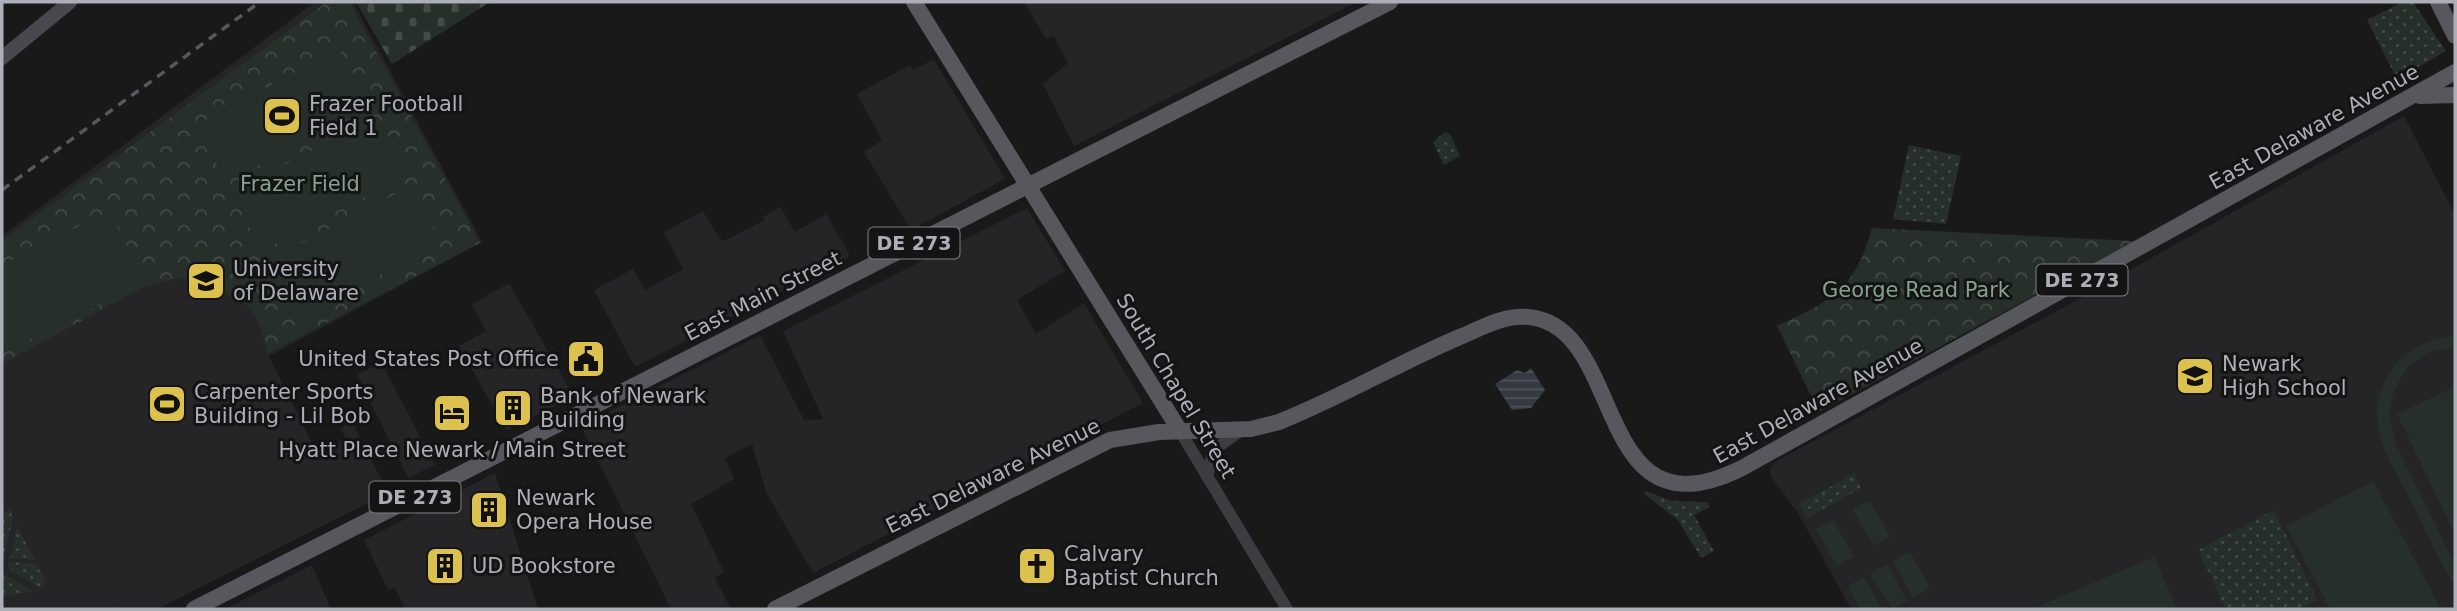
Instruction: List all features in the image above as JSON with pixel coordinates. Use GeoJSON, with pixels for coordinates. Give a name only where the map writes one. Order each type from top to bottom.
{"type":"FeatureCollection","features":[{"type":"Feature","properties":{"kind":"main road"},"geometry":{"type":"LineString","coordinates":[[2,58],[70,2]]}},
{"type":"Feature","properties":{"kind":"main road","name":"South Chapel Street"},"geometry":{"type":"LineString","coordinates":[[914,2],[1180,430]]}},
{"type":"Feature","properties":{"kind":"main road","name":"East Main Street"},"geometry":{"type":"LineString","coordinates":[[194,609],[1390,2]]}},
{"type":"Feature","properties":{"kind":"main road"},"geometry":{"type":"LineString","coordinates":[[2438,2],[2455,36]]}},
{"type":"Feature","properties":{"kind":"main road","name":"East Delaware Avenue"},"geometry":{"type":"LineString","coordinates":[[775,609],[1110,440],[1180,430],[1242,430],[1262,427],[1295,416],[1510,317],[1534,318],[1553,324],[1571,339],[1629,447],[1644,468],[1674,484],[1712,482],[1742,468],[2455,72]]}},
{"type":"Feature","properties":{"kind":"main road"},"geometry":{"type":"LineString","coordinates":[[2411,97],[2433,93],[2455,95]]}},
{"type":"Feature","properties":{"kind":"street","name":"South Chapel Street"},"geometry":{"type":"LineString","coordinates":[[1180,430],[1287,609]]}},
{"type":"Feature","properties":{"kind":"street"},"geometry":{"type":"LineString","coordinates":[[1207,478],[1214,450],[1221,442],[1242,430]]}},
{"type":"Feature","properties":{"kind":"shaded area","name":"University of Delaware"},"geometry":{"type":"Polygon","coordinates":[[[315,2],[353,2],[482,242],[269,356],[317,453],[346,438],[341,428],[352,421],[388,493],[157,609],[119,609],[117,605],[118,609],[2,609],[2,236],[315,2]]]}},
{"type":"Feature","properties":{"kind":"shaded area"},"geometry":{"type":"Polygon","coordinates":[[[1024,2],[1357,2],[1074,146],[1043,84],[1068,63],[1054,36],[1046,39],[1024,2]]]}},
{"type":"Feature","properties":{"kind":"shaded area"},"geometry":{"type":"Polygon","coordinates":[[[934,59],[1005,179],[911,230],[864,152],[882,140],[857,94],[910,65],[913,70],[934,59]]]}},
{"type":"Feature","properties":{"kind":"shaded area","name":"Newark High School"},"geometry":{"type":"Polygon","coordinates":[[[2404,116],[2455,215],[2455,609],[1851,609],[1798,513],[1772,478],[1770,472],[1773,463],[2059,310],[2404,116]]]}},
{"type":"Feature","properties":{"kind":"shaded area"},"geometry":{"type":"Polygon","coordinates":[[[780,207],[795,232],[826,214],[849,253],[848,257],[635,367],[594,290],[633,269],[645,290],[683,269],[664,232],[703,211],[719,238],[724,241],[765,220],[763,217],[780,207]]]}},
{"type":"Feature","properties":{"kind":"shaded area"},"geometry":{"type":"Polygon","coordinates":[[[1027,208],[1065,271],[1017,300],[1036,334],[1084,303],[1143,403],[813,573],[766,492],[752,444],[725,458],[734,479],[691,504],[724,572],[715,578],[731,609],[671,609],[581,426],[760,335],[804,420],[823,419],[783,331],[1027,208]]]}},
{"type":"Feature","properties":{"kind":"shaded area"},"geometry":{"type":"Polygon","coordinates":[[[509,283],[574,397],[506,430],[459,346],[486,331],[472,304],[509,283]]]}},
{"type":"Feature","properties":{"kind":"shaded area"},"geometry":{"type":"Polygon","coordinates":[[[381,362],[435,465],[408,478],[357,375],[381,362]]]}},
{"type":"Feature","properties":{"kind":"shaded area"},"geometry":{"type":"Polygon","coordinates":[[[1531,368],[1545,390],[1531,408],[1512,410],[1495,384],[1517,370],[1525,373],[1531,368]]]}},
{"type":"Feature","properties":{"kind":"shaded area"},"geometry":{"type":"Polygon","coordinates":[[[495,473],[538,609],[405,609],[395,588],[388,590],[364,540],[495,473]]]}},
{"type":"Feature","properties":{"kind":"shaded area"},"geometry":{"type":"Polygon","coordinates":[[[312,565],[331,609],[225,609],[312,565]]]}},
{"type":"Feature","properties":{"kind":"green space","name":"Frazer Field"},"geometry":{"type":"Polygon","coordinates":[[[327,2],[349,2],[480,243],[268,353],[258,320],[246,304],[199,279],[179,278],[141,288],[2,364],[2,241],[327,2]]]}},
{"type":"Feature","properties":{"kind":"green space"},"geometry":{"type":"Polygon","coordinates":[[[356,2],[490,2],[392,64],[356,2]]]}},
{"type":"Feature","properties":{"kind":"green space"},"geometry":{"type":"Polygon","coordinates":[[[2403,2],[2413,2],[2446,51],[2397,79],[2367,20],[2403,2]]]}},
{"type":"Feature","properties":{"kind":"green space","name":"Frazer Football Field 1"},"geometry":{"type":"Polygon","coordinates":[[[339,49],[369,107],[226,182],[196,125],[339,49]]]}},
{"type":"Feature","properties":{"kind":"green space"},"geometry":{"type":"Polygon","coordinates":[[[375,117],[405,175],[262,251],[232,193],[375,117]]]}},
{"type":"Feature","properties":{"kind":"green space"},"geometry":{"type":"Polygon","coordinates":[[[1445,132],[1450,134],[1460,156],[1444,165],[1433,142],[1445,132]]]}},
{"type":"Feature","properties":{"kind":"green space"},"geometry":{"type":"Polygon","coordinates":[[[1909,145],[1961,156],[1946,224],[1893,219],[1909,145]]]}},
{"type":"Feature","properties":{"kind":"green space"},"geometry":{"type":"Polygon","coordinates":[[[411,186],[441,243],[298,318],[268,261],[411,186]]]}},
{"type":"Feature","properties":{"kind":"green space"},"geometry":{"type":"Polygon","coordinates":[[[109,211],[145,281],[2,354],[2,265],[109,211]]]}},
{"type":"Feature","properties":{"kind":"green space","name":"George Read Park"},"geometry":{"type":"Polygon","coordinates":[[[1872,228],[2135,241],[1819,412],[1777,326],[1827,300],[1839,290],[1858,265],[1872,228]]]}},
{"type":"Feature","properties":{"kind":"green space"},"geometry":{"type":"Polygon","coordinates":[[[2455,336],[2455,347],[2427,353],[2407,368],[2394,390],[2389,413],[2396,445],[2455,564],[2455,586],[2388,457],[2380,437],[2377,409],[2380,393],[2396,364],[2422,344],[2455,336]]]}},
{"type":"Feature","properties":{"kind":"green space"},"geometry":{"type":"Polygon","coordinates":[[[2455,387],[2455,534],[2397,414],[2455,387]]]}},
{"type":"Feature","properties":{"kind":"green space"},"geometry":{"type":"Polygon","coordinates":[[[1854,474],[1861,488],[1807,518],[1799,504],[1854,474]]]}},
{"type":"Feature","properties":{"kind":"green space"},"geometry":{"type":"Polygon","coordinates":[[[2373,481],[2441,609],[2330,609],[2286,526],[2373,481]]]}},
{"type":"Feature","properties":{"kind":"green space"},"geometry":{"type":"Polygon","coordinates":[[[1646,491],[1672,501],[1707,502],[1710,507],[1694,515],[1714,551],[1701,558],[1678,520],[1644,494],[1646,491]]]}},
{"type":"Feature","properties":{"kind":"green space"},"geometry":{"type":"Polygon","coordinates":[[[1870,500],[1890,537],[1873,546],[1853,509],[1870,500]]]}},
{"type":"Feature","properties":{"kind":"green space"},"geometry":{"type":"Polygon","coordinates":[[[10,509],[13,518],[2,564],[2,515],[10,509]]]}},
{"type":"Feature","properties":{"kind":"green space"},"geometry":{"type":"Polygon","coordinates":[[[2274,510],[2317,600],[2299,609],[2226,609],[2198,550],[2274,510]]]}},
{"type":"Feature","properties":{"kind":"green space"},"geometry":{"type":"Polygon","coordinates":[[[1833,520],[1854,557],[1837,566],[1816,529],[1833,520]]]}},
{"type":"Feature","properties":{"kind":"green space"},"geometry":{"type":"Polygon","coordinates":[[[17,526],[35,560],[11,558],[17,526]]]}},
{"type":"Feature","properties":{"kind":"green space"},"geometry":{"type":"Polygon","coordinates":[[[1910,552],[1930,588],[1913,598],[1893,561],[1910,552]]]}},
{"type":"Feature","properties":{"kind":"green space"},"geometry":{"type":"Polygon","coordinates":[[[2154,557],[2177,609],[2032,609],[2154,557]]]}},
{"type":"Feature","properties":{"kind":"green space"},"geometry":{"type":"Polygon","coordinates":[[[9,561],[37,565],[46,582],[40,588],[8,568],[9,561]]]}},
{"type":"Feature","properties":{"kind":"green space"},"geometry":{"type":"Polygon","coordinates":[[[1887,564],[1907,601],[1892,609],[1870,573],[1887,564]]]}},
{"type":"Feature","properties":{"kind":"green space"},"geometry":{"type":"Polygon","coordinates":[[[4,573],[32,591],[2,598],[4,573]]]}},
{"type":"Feature","properties":{"kind":"green space"},"geometry":{"type":"Polygon","coordinates":[[[1864,577],[1882,609],[1860,609],[1848,586],[1864,577]]]}},
{"type":"Feature","properties":{"kind":"railway"},"geometry":{"type":"LineString","coordinates":[[2,190],[260,2]]}},
{"type":"Feature","properties":{"kind":"place","name":"Frazer Football Field 1"},"geometry":{"type":"Point","coordinates":[282,116]}},
{"type":"Feature","properties":{"kind":"place","name":"University of Delaware"},"geometry":{"type":"Point","coordinates":[206,281]}},
{"type":"Feature","properties":{"kind":"place","name":"United States Post Office"},"geometry":{"type":"Point","coordinates":[586,359]}},
{"type":"Feature","properties":{"kind":"place","name":"Newark High School"},"geometry":{"type":"Point","coordinates":[2195,376]}},
{"type":"Feature","properties":{"kind":"place","name":"Carpenter Sports Building - Lil Bob"},"geometry":{"type":"Point","coordinates":[167,404]}},
{"type":"Feature","properties":{"kind":"place","name":"Bank of Newark Building"},"geometry":{"type":"Point","coordinates":[513,408]}},
{"type":"Feature","properties":{"kind":"place","name":"Hyatt Place Newark / Main Street"},"geometry":{"type":"Point","coordinates":[452,413]}},
{"type":"Feature","properties":{"kind":"place","name":"Newark Opera House"},"geometry":{"type":"Point","coordinates":[489,510]}},
{"type":"Feature","properties":{"kind":"place","name":"UD Bookstore"},"geometry":{"type":"Point","coordinates":[445,566]}},
{"type":"Feature","properties":{"kind":"place","name":"Calvary Baptist Church"},"geometry":{"type":"Point","coordinates":[1037,566]}}]}
